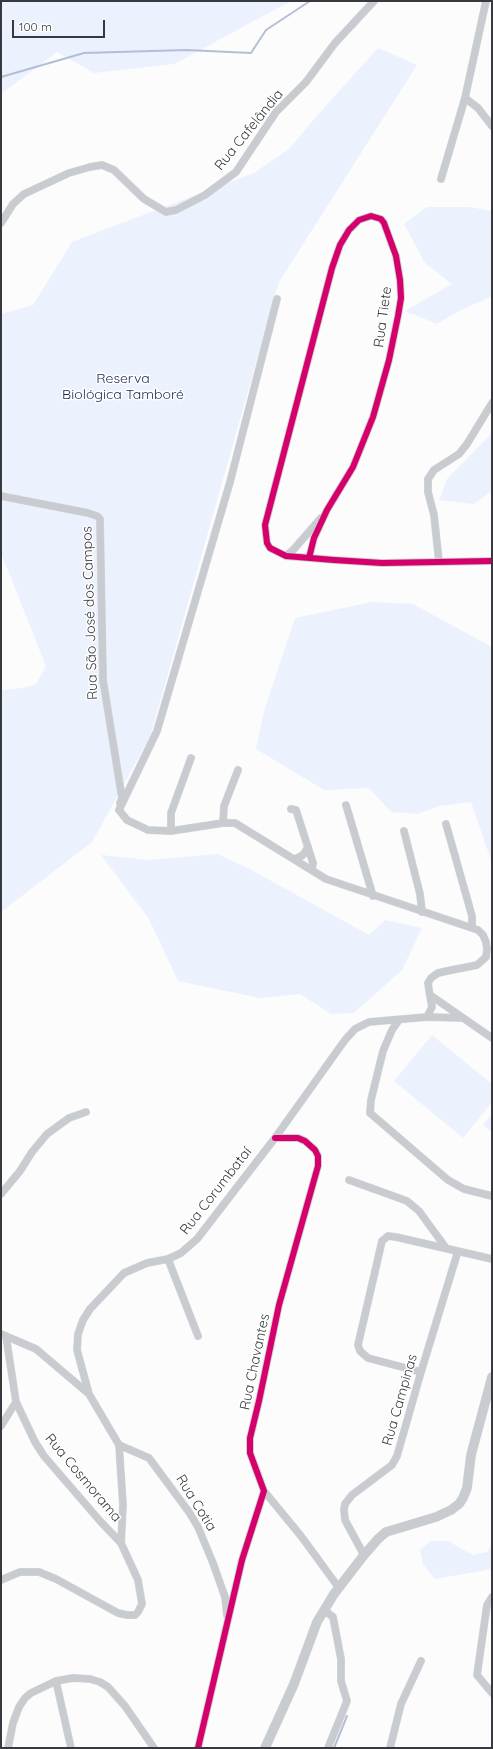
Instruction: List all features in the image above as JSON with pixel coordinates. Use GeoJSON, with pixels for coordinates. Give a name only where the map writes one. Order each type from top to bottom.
{"type":"FeatureCollection","features":[{"type":"Feature","properties":{"kind":"street","name":"Rua Cafelândia"},"geometry":{"type":"LineString","coordinates":[[1,223],[13,204],[24,194],[69,173],[102,165],[114,170],[144,199],[166,212],[176,210],[205,195],[236,172],[276,112],[306,82],[335,43],[374,1]]}},
{"type":"Feature","properties":{"kind":"street"},"geometry":{"type":"LineString","coordinates":[[441,179],[465,98],[486,1]]}},
{"type":"Feature","properties":{"kind":"street"},"geometry":{"type":"LineString","coordinates":[[465,98],[478,108],[492,126]]}},
{"type":"Feature","properties":{"kind":"street","name":"Rua Tiete"},"geometry":{"type":"LineString","coordinates":[[310,558],[314,538],[328,510],[353,467],[373,417],[385,375],[398,316],[400,280],[396,256],[384,223],[381,219],[371,216],[359,220],[349,230],[340,244],[332,268],[265,525],[267,543],[270,548],[286,556],[328,510]]}},
{"type":"Feature","properties":{"kind":"street"},"geometry":{"type":"LineString","coordinates":[[277,299],[230,482],[157,731],[119,810],[127,820],[140,828],[148,830],[171,831],[223,823],[235,823],[326,879],[472,928],[483,935],[487,949],[486,957],[477,965],[434,975],[428,983],[432,1007],[427,1017]]}},
{"type":"Feature","properties":{"kind":"street"},"geometry":{"type":"LineString","coordinates":[[439,562],[434,515],[428,492],[428,479],[434,470],[459,454],[467,444],[492,403]]}},
{"type":"Feature","properties":{"kind":"street","name":"Rua São José dos Campos"},"geometry":{"type":"LineString","coordinates":[[1,496],[88,513],[97,516],[100,519],[103,680],[122,798],[119,810]]}},
{"type":"Feature","properties":{"kind":"street"},"geometry":{"type":"LineString","coordinates":[[286,556],[382,563],[492,561]]}},
{"type":"Feature","properties":{"kind":"street"},"geometry":{"type":"LineString","coordinates":[[171,831],[170,814],[191,758]]}},
{"type":"Feature","properties":{"kind":"street"},"geometry":{"type":"LineString","coordinates":[[223,823],[224,806],[238,770]]}},
{"type":"Feature","properties":{"kind":"street"},"geometry":{"type":"LineString","coordinates":[[346,805],[373,896]]}},
{"type":"Feature","properties":{"kind":"street"},"geometry":{"type":"LineString","coordinates":[[291,809],[296,810],[313,863],[312,870]]}},
{"type":"Feature","properties":{"kind":"street"},"geometry":{"type":"LineString","coordinates":[[446,824],[472,916],[472,928]]}},
{"type":"Feature","properties":{"kind":"street"},"geometry":{"type":"LineString","coordinates":[[404,831],[420,894],[422,912]]}},
{"type":"Feature","properties":{"kind":"street"},"geometry":{"type":"LineString","coordinates":[[295,859],[303,855],[308,847]]}},
{"type":"Feature","properties":{"kind":"street"},"geometry":{"type":"LineString","coordinates":[[430,994],[492,1038]]}},
{"type":"Feature","properties":{"kind":"street","name":"Rua Corumbataí"},"geometry":{"type":"LineString","coordinates":[[89,1394],[77,1350],[78,1334],[86,1315],[112,1284],[124,1274],[133,1268],[147,1263],[168,1259],[181,1253],[197,1239],[275,1138],[345,1040],[355,1029],[369,1022],[427,1017],[463,1018]]}},
{"type":"Feature","properties":{"kind":"street"},"geometry":{"type":"LineString","coordinates":[[400,1020],[392,1030],[383,1051],[371,1100],[370,1113],[448,1180],[464,1189],[492,1196]]}},
{"type":"Feature","properties":{"kind":"street"},"geometry":{"type":"LineString","coordinates":[[1,1194],[47,1134],[69,1118],[86,1112]]}},
{"type":"Feature","properties":{"kind":"street","name":"Rua Chavantes"},"geometry":{"type":"LineString","coordinates":[[275,1138],[298,1138],[305,1141],[316,1150],[318,1156],[318,1166],[279,1305],[260,1401],[250,1438],[250,1453],[264,1491],[301,1536],[339,1588]]}},
{"type":"Feature","properties":{"kind":"street"},"geometry":{"type":"LineString","coordinates":[[350,1180],[407,1201],[419,1211],[446,1248]]}},
{"type":"Feature","properties":{"kind":"street"},"geometry":{"type":"LineString","coordinates":[[421,1372],[368,1358],[360,1351],[359,1339],[379,1247],[384,1238],[388,1236],[396,1237],[492,1259]]}},
{"type":"Feature","properties":{"kind":"street","name":"Rua Campinas"},"geometry":{"type":"LineString","coordinates":[[364,1555],[345,1520],[345,1504],[347,1499],[387,1469],[395,1461],[399,1452],[421,1372],[458,1251]]}},
{"type":"Feature","properties":{"kind":"street"},"geometry":{"type":"LineString","coordinates":[[168,1259],[198,1336]]}},
{"type":"Feature","properties":{"kind":"street","name":"Rua Cosmorama"},"geometry":{"type":"LineString","coordinates":[[120,1445],[89,1394],[36,1349],[24,1342],[3,1335],[16,1402],[35,1442],[44,1456],[121,1543]]}},
{"type":"Feature","properties":{"kind":"street"},"geometry":{"type":"LineString","coordinates":[[265,1748],[294,1684],[317,1622],[339,1588],[364,1555],[386,1532],[436,1517],[451,1510],[459,1504],[467,1488],[471,1454],[492,1377]]}},
{"type":"Feature","properties":{"kind":"street"},"geometry":{"type":"LineString","coordinates":[[1,1426],[16,1402]]}},
{"type":"Feature","properties":{"kind":"street"},"geometry":{"type":"LineString","coordinates":[[1,1580],[20,1572],[39,1572],[56,1579],[118,1613],[127,1615],[138,1612],[142,1604],[138,1580],[121,1543],[123,1505],[120,1445]]}},
{"type":"Feature","properties":{"kind":"street","name":"Rua Cotia"},"geometry":{"type":"LineString","coordinates":[[120,1445],[149,1458],[189,1512],[204,1540],[225,1597],[228,1621]]}},
{"type":"Feature","properties":{"kind":"street"},"geometry":{"type":"LineString","coordinates":[[198,1748],[242,1560],[264,1491]]}},
{"type":"Feature","properties":{"kind":"street"},"geometry":{"type":"LineString","coordinates":[[492,1597],[487,1605],[477,1675],[492,1693]]}},
{"type":"Feature","properties":{"kind":"street"},"geometry":{"type":"LineString","coordinates":[[324,1610],[333,1617],[341,1659],[341,1681],[347,1701],[328,1748]]}},
{"type":"Feature","properties":{"kind":"street"},"geometry":{"type":"LineString","coordinates":[[390,1748],[401,1704],[421,1661]]}},
{"type":"Feature","properties":{"kind":"street"},"geometry":{"type":"LineString","coordinates":[[8,1748],[13,1723],[19,1707],[25,1698],[31,1692],[56,1681],[73,1678],[90,1679],[100,1682],[112,1691],[125,1706],[154,1748]]}},
{"type":"Feature","properties":{"kind":"street"},"geometry":{"type":"LineString","coordinates":[[56,1681],[71,1748]]}},
{"type":"Feature","properties":{"kind":"green space"},"geometry":{"type":"Polygon","coordinates":[[[1,1],[291,1],[174,64],[94,73],[57,52],[1,94],[1,1]]]}},
{"type":"Feature","properties":{"kind":"green space","name":"Reserva Biológica Tamboré"},"geometry":{"type":"Polygon","coordinates":[[[378,48],[417,65],[279,282],[150,737],[92,842],[1,912],[1,690],[23,688],[36,684],[46,666],[1,553],[1,314],[33,305],[72,242],[254,173],[290,148],[378,48]]]}},
{"type":"Feature","properties":{"kind":"green space"},"geometry":{"type":"Polygon","coordinates":[[[427,207],[469,207],[492,211],[492,296],[459,311],[437,324],[405,311],[452,284],[425,263],[404,224],[427,207]]]}},
{"type":"Feature","properties":{"kind":"green space"},"geometry":{"type":"Polygon","coordinates":[[[492,433],[492,491],[474,504],[439,500],[447,479],[492,433]]]}},
{"type":"Feature","properties":{"kind":"green space"},"geometry":{"type":"Polygon","coordinates":[[[372,602],[413,604],[492,647],[492,863],[471,802],[439,806],[418,814],[391,812],[369,788],[324,790],[256,749],[264,711],[295,618],[372,602]]]}},
{"type":"Feature","properties":{"kind":"green space"},"geometry":{"type":"Polygon","coordinates":[[[217,854],[246,867],[369,935],[385,920],[422,928],[402,970],[354,1013],[331,1014],[300,994],[260,998],[178,981],[149,919],[101,855],[149,860],[217,854]]]}},
{"type":"Feature","properties":{"kind":"green space"},"geometry":{"type":"Polygon","coordinates":[[[432,1035],[492,1084],[492,1102],[463,1138],[394,1081],[432,1035]]]}},
{"type":"Feature","properties":{"kind":"green space"},"geometry":{"type":"Polygon","coordinates":[[[492,1114],[492,1133],[483,1125],[492,1114]]]}},
{"type":"Feature","properties":{"kind":"green space"},"geometry":{"type":"Polygon","coordinates":[[[431,1541],[448,1541],[473,1555],[487,1552],[492,1545],[492,1569],[435,1579],[423,1564],[420,1550],[431,1541]]]}},
{"type":"Feature","properties":{"kind":"waterway"},"geometry":{"type":"LineString","coordinates":[[1,77],[84,53],[186,50],[251,53],[266,30],[310,1]]}},
{"type":"Feature","properties":{"kind":"waterway"},"geometry":{"type":"LineString","coordinates":[[334,1748],[347,1716]]}},
{"type":"Feature","properties":{"kind":"cycle path"},"geometry":{"type":"LineString","coordinates":[[309,558],[314,538],[327,510],[353,467],[373,417],[389,360],[398,316],[401,298],[396,256],[384,223],[381,219],[371,216],[359,220],[349,230],[340,245],[332,268],[265,525],[267,543],[270,548],[286,556],[334,560],[382,563],[492,561]]}},
{"type":"Feature","properties":{"kind":"cycle path"},"geometry":{"type":"LineString","coordinates":[[198,1748],[242,1560],[264,1491],[250,1453],[250,1438],[279,1305],[318,1166],[318,1156],[315,1150],[305,1141],[298,1138],[275,1138]]}}]}
